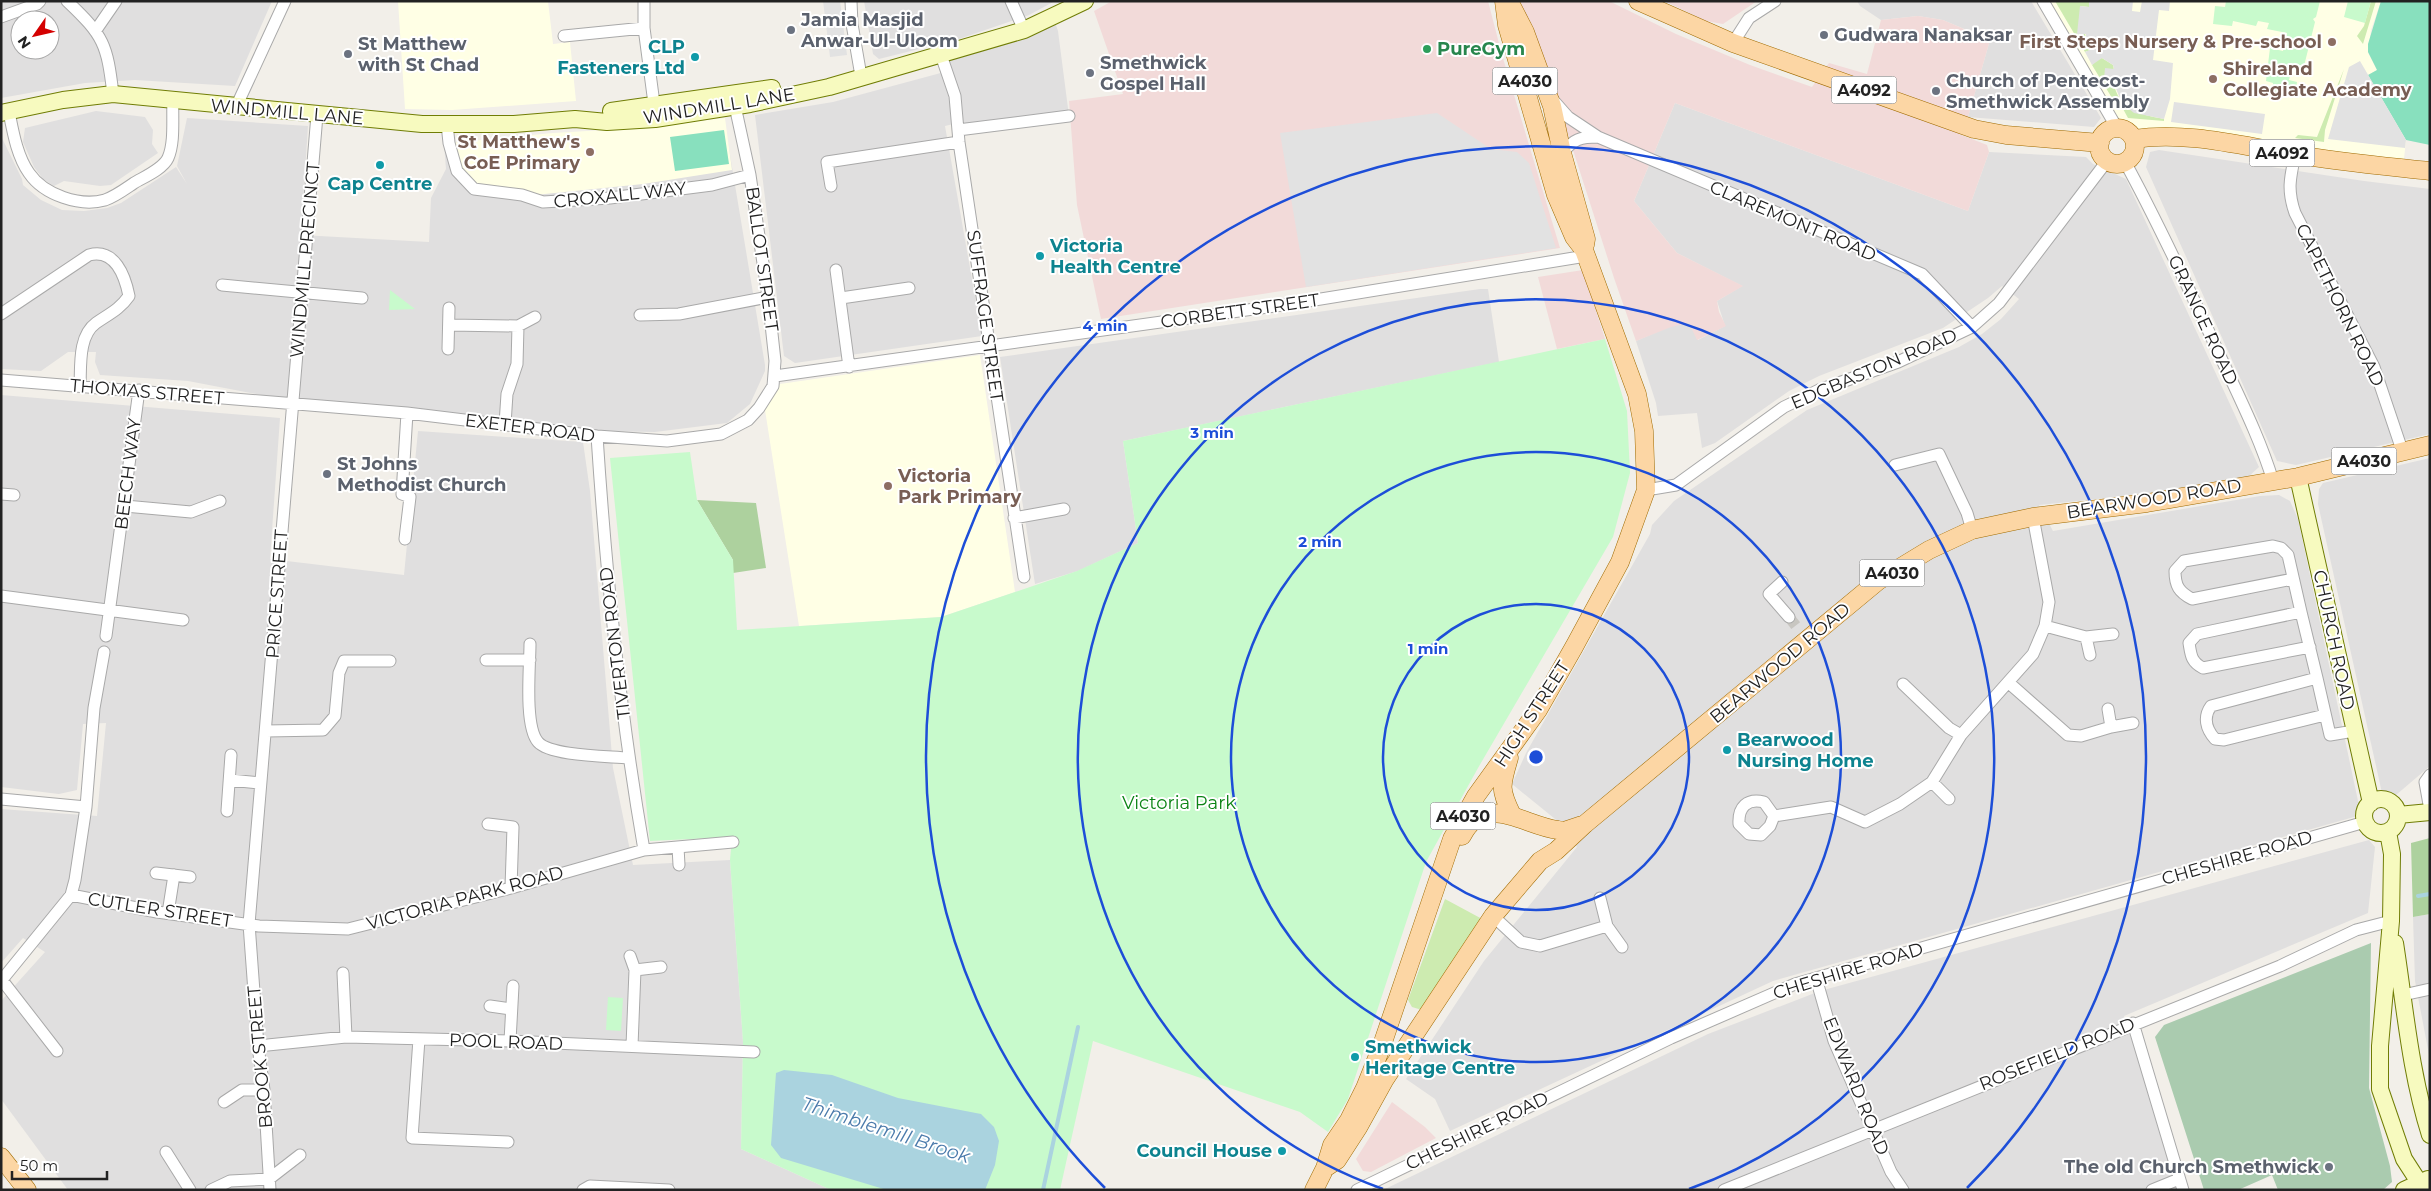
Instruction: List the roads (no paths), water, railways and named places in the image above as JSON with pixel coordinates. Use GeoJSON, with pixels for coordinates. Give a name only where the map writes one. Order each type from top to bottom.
{"type":"FeatureCollection","features":[{"type":"Feature","properties":{"kind":"main road","name":"WINDMILL LANE"},"geometry":{"type":"LineString","coordinates":[[5,112],[63,100],[113,94],[317,115],[447,124],[514,124],[575,119],[596,113],[655,112],[689,114],[739,100],[829,87],[861,76],[941,55],[1024,30],[1085,1]]}},
{"type":"Feature","properties":{"kind":"main road","name":"A4030"},"geometry":{"type":"LineString","coordinates":[[1504,1],[1507,25],[1538,127]]}},
{"type":"Feature","properties":{"kind":"main road","name":"A4030"},"geometry":{"type":"LineString","coordinates":[[1509,1],[1525,32],[1552,106],[1554,157]]}},
{"type":"Feature","properties":{"kind":"main road","name":"A4092"},"geometry":{"type":"LineString","coordinates":[[1638,1],[1733,43],[1974,129],[2006,135],[2100,143]]}},
{"type":"Feature","properties":{"kind":"main road"},"geometry":{"type":"LineString","coordinates":[[1547,93],[1544,120],[1538,127],[1549,132],[1554,157]]}},
{"type":"Feature","properties":{"kind":"main road","name":"WINDMILL LANE"},"geometry":{"type":"LineString","coordinates":[[655,112],[707,98],[739,100]]}},
{"type":"Feature","properties":{"kind":"main road"},"geometry":{"type":"LineString","coordinates":[[2117,128],[2128,132],[2134,139],[2133,152],[2125,162],[2116,164],[2107,161],[2100,151],[2100,143],[2106,132],[2117,128]]}},
{"type":"Feature","properties":{"kind":"main road","name":"A4092"},"geometry":{"type":"LineString","coordinates":[[2134,139],[2154,136],[2215,141],[2295,155],[2430,171]]}},
{"type":"Feature","properties":{"kind":"main road","name":"HIGH STREET"},"geometry":{"type":"LineString","coordinates":[[1314,1190],[1326,1168],[1332,1145],[1349,1120],[1366,1088],[1382,1048],[1446,852],[1463,817],[1547,695],[1620,562],[1646,490],[1644,431],[1636,394],[1585,253],[1586,238],[1554,157]]}},
{"type":"Feature","properties":{"kind":"main road","name":"BEARWOOD ROAD"},"geometry":{"type":"LineString","coordinates":[[1401,1056],[1493,916],[1540,861],[1556,851],[1803,635],[1878,581],[1929,550],[1972,530],[2033,517],[2147,503],[2298,477],[2402,454],[2430,445]]}},
{"type":"Feature","properties":{"kind":"main road","name":"CHURCH ROAD"},"geometry":{"type":"LineString","coordinates":[[2298,477],[2371,803]]}},
{"type":"Feature","properties":{"kind":"main road","name":"A4030"},"geometry":{"type":"LineString","coordinates":[[1512,748],[1503,778],[1502,794],[1512,815]]}},
{"type":"Feature","properties":{"kind":"main road"},"geometry":{"type":"LineString","coordinates":[[2386,800],[2394,806],[2398,815],[2396,825],[2388,832],[2377,833],[2368,827],[2365,812],[2371,803],[2386,800]]}},
{"type":"Feature","properties":{"kind":"main road"},"geometry":{"type":"LineString","coordinates":[[2398,815],[2430,811]]}},
{"type":"Feature","properties":{"kind":"main road","name":"A4030"},"geometry":{"type":"LineString","coordinates":[[1432,894],[1472,820],[1489,814],[1512,815],[1538,825],[1564,831],[1585,824]]}},
{"type":"Feature","properties":{"kind":"main road"},"geometry":{"type":"LineString","coordinates":[[1538,825],[1544,836],[1540,861]]}},
{"type":"Feature","properties":{"kind":"main road"},"geometry":{"type":"LineString","coordinates":[[2388,832],[2391,844],[2391,921],[2382,1010],[2380,1089],[2404,1159],[2419,1185]]}},
{"type":"Feature","properties":{"kind":"main road"},"geometry":{"type":"LineString","coordinates":[[2391,921],[2403,995],[2407,1036],[2421,1107],[2430,1135]]}},
{"type":"Feature","properties":{"kind":"main road"},"geometry":{"type":"LineString","coordinates":[[1397,1005],[1404,1013],[1415,1017],[1429,1012]]}},
{"type":"Feature","properties":{"kind":"main road"},"geometry":{"type":"LineString","coordinates":[[1382,1048],[1393,1057],[1401,1056]]}},
{"type":"Feature","properties":{"kind":"main road","name":"HIGH STREET"},"geometry":{"type":"LineString","coordinates":[[1326,1168],[1337,1160],[1342,1153],[1364,1119],[1385,1078],[1401,1056]]}},
{"type":"Feature","properties":{"kind":"main road"},"geometry":{"type":"LineString","coordinates":[[1,1157],[26,1190]]}},
{"type":"Feature","properties":{"kind":"street"},"geometry":{"type":"LineString","coordinates":[[1,17],[40,1]]}},
{"type":"Feature","properties":{"kind":"street"},"geometry":{"type":"LineString","coordinates":[[67,1],[96,30],[104,44],[109,63],[113,94]]}},
{"type":"Feature","properties":{"kind":"street"},"geometry":{"type":"LineString","coordinates":[[96,30],[116,1]]}},
{"type":"Feature","properties":{"kind":"street"},"geometry":{"type":"LineString","coordinates":[[236,107],[285,1]]}},
{"type":"Feature","properties":{"kind":"street"},"geometry":{"type":"LineString","coordinates":[[644,1],[644,28],[655,112]]}},
{"type":"Feature","properties":{"kind":"street"},"geometry":{"type":"LineString","coordinates":[[851,1],[852,24],[861,76]]}},
{"type":"Feature","properties":{"kind":"street"},"geometry":{"type":"LineString","coordinates":[[1010,1],[1024,30]]}},
{"type":"Feature","properties":{"kind":"street"},"geometry":{"type":"LineString","coordinates":[[1733,43],[1750,18],[1775,1]]}},
{"type":"Feature","properties":{"kind":"street"},"geometry":{"type":"LineString","coordinates":[[2043,1],[2117,128]]}},
{"type":"Feature","properties":{"kind":"street"},"geometry":{"type":"LineString","coordinates":[[564,36],[644,28]]}},
{"type":"Feature","properties":{"kind":"street","name":"SUFFRAGE STREET"},"geometry":{"type":"LineString","coordinates":[[941,55],[955,96],[989,346],[1024,578]]}},
{"type":"Feature","properties":{"kind":"street","name":"CLAREMONT ROAD"},"geometry":{"type":"LineString","coordinates":[[1547,93],[1568,117],[1598,138],[1922,274],[1972,327]]}},
{"type":"Feature","properties":{"kind":"street","name":"BALLOT STREET"},"geometry":{"type":"LineString","coordinates":[[739,100],[768,297],[775,361],[773,386],[759,408]]}},
{"type":"Feature","properties":{"kind":"street"},"geometry":{"type":"LineString","coordinates":[[5,112],[29,174],[47,190],[62,197],[82,201],[102,201],[113,197],[165,163],[170,150],[173,101]]}},
{"type":"Feature","properties":{"kind":"street","name":"WINDMILL PRECINCT"},"geometry":{"type":"LineString","coordinates":[[292,405],[317,115]]}},
{"type":"Feature","properties":{"kind":"street"},"geometry":{"type":"LineString","coordinates":[[831,186],[827,162],[1069,116]]}},
{"type":"Feature","properties":{"kind":"street","name":"CROXALL WAY"},"geometry":{"type":"LineString","coordinates":[[447,124],[449,142],[457,171],[474,189],[522,195],[543,202],[610,198],[712,185],[750,176]]}},
{"type":"Feature","properties":{"kind":"street","name":"CLAREMONT ROAD"},"geometry":{"type":"LineString","coordinates":[[1554,157],[1572,141],[1580,137],[1598,138]]}},
{"type":"Feature","properties":{"kind":"street","name":"CAPETHORN ROAD"},"geometry":{"type":"LineString","coordinates":[[2295,155],[2289,182],[2289,197],[2374,367],[2402,454]]}},
{"type":"Feature","properties":{"kind":"street","name":"EDGBASTON ROAD"},"geometry":{"type":"LineString","coordinates":[[1646,490],[1676,486],[1784,407],[1801,397],[1898,362],[1972,327],[1998,303],[2107,161]]}},
{"type":"Feature","properties":{"kind":"street","name":"GRANGE ROAD"},"geometry":{"type":"LineString","coordinates":[[2125,162],[2163,233],[2218,351],[2266,457],[2273,481]]}},
{"type":"Feature","properties":{"kind":"street"},"geometry":{"type":"LineString","coordinates":[[1,314],[89,255],[98,252],[112,258],[125,276],[130,296],[122,306],[88,331],[83,344],[80,386]]}},
{"type":"Feature","properties":{"kind":"street","name":"CORBETT STREET"},"geometry":{"type":"LineString","coordinates":[[774,376],[850,367],[1299,303],[1585,253]]}},
{"type":"Feature","properties":{"kind":"street"},"geometry":{"type":"LineString","coordinates":[[836,270],[850,367]]}},
{"type":"Feature","properties":{"kind":"street"},"geometry":{"type":"LineString","coordinates":[[222,285],[362,298]]}},
{"type":"Feature","properties":{"kind":"street"},"geometry":{"type":"LineString","coordinates":[[841,298],[908,288]]}},
{"type":"Feature","properties":{"kind":"street"},"geometry":{"type":"LineString","coordinates":[[640,315],[679,314],[768,297]]}},
{"type":"Feature","properties":{"kind":"street"},"geometry":{"type":"LineString","coordinates":[[448,349],[449,308]]}},
{"type":"Feature","properties":{"kind":"street"},"geometry":{"type":"LineString","coordinates":[[449,325],[518,326],[536,317]]}},
{"type":"Feature","properties":{"kind":"street"},"geometry":{"type":"LineString","coordinates":[[505,424],[506,394],[517,364],[518,326]]}},
{"type":"Feature","properties":{"kind":"street","name":"THOMAS STREET"},"geometry":{"type":"LineString","coordinates":[[1,380],[139,390],[292,405]]}},
{"type":"Feature","properties":{"kind":"street","name":"BEECH WAY"},"geometry":{"type":"LineString","coordinates":[[106,636],[125,506],[139,390]]}},
{"type":"Feature","properties":{"kind":"street","name":"EXETER ROAD"},"geometry":{"type":"LineString","coordinates":[[292,405],[407,413],[597,436],[668,441],[705,438],[735,429],[759,408]]}},
{"type":"Feature","properties":{"kind":"street","name":"PRICE STREET"},"geometry":{"type":"LineString","coordinates":[[249,924],[292,405]]}},
{"type":"Feature","properties":{"kind":"street"},"geometry":{"type":"LineString","coordinates":[[405,539],[410,497],[402,494],[407,413]]}},
{"type":"Feature","properties":{"kind":"street","name":"TIVERTON ROAD"},"geometry":{"type":"LineString","coordinates":[[597,436],[606,565],[628,758],[644,850]]}},
{"type":"Feature","properties":{"kind":"street"},"geometry":{"type":"LineString","coordinates":[[1895,465],[1939,454],[1967,513],[1972,530]]}},
{"type":"Feature","properties":{"kind":"street"},"geometry":{"type":"LineString","coordinates":[[1,494],[14,495]]}},
{"type":"Feature","properties":{"kind":"street"},"geometry":{"type":"LineString","coordinates":[[125,506],[190,512],[220,501]]}},
{"type":"Feature","properties":{"kind":"street"},"geometry":{"type":"LineString","coordinates":[[1014,518],[1064,509]]}},
{"type":"Feature","properties":{"kind":"street"},"geometry":{"type":"LineString","coordinates":[[1774,816],[1831,807],[1865,822],[1900,804],[1932,782],[1961,735],[2033,654],[2045,626],[2050,602],[2033,517]]}},
{"type":"Feature","properties":{"kind":"street"},"geometry":{"type":"LineString","coordinates":[[2293,578],[2192,599],[2181,593],[2175,583],[2175,571],[2184,561],[2273,546],[2281,548],[2288,555],[2330,736],[2354,731]]}},
{"type":"Feature","properties":{"kind":"street"},"geometry":{"type":"LineString","coordinates":[[1782,582],[1769,594],[1789,617]]}},
{"type":"Feature","properties":{"kind":"street"},"geometry":{"type":"LineString","coordinates":[[1,596],[183,620]]}},
{"type":"Feature","properties":{"kind":"street"},"geometry":{"type":"LineString","coordinates":[[2301,612],[2197,634],[2190,643],[2191,656],[2195,664],[2203,668],[2310,647]]}},
{"type":"Feature","properties":{"kind":"street"},"geometry":{"type":"LineString","coordinates":[[2045,626],[2086,637],[2113,634]]}},
{"type":"Feature","properties":{"kind":"street"},"geometry":{"type":"LineString","coordinates":[[2086,637],[2090,655]]}},
{"type":"Feature","properties":{"kind":"street"},"geometry":{"type":"LineString","coordinates":[[530,644],[531,728],[539,743],[555,751],[628,758]]}},
{"type":"Feature","properties":{"kind":"street"},"geometry":{"type":"LineString","coordinates":[[57,1050],[2,981],[71,895],[86,807],[93,725],[104,652]]}},
{"type":"Feature","properties":{"kind":"street"},"geometry":{"type":"LineString","coordinates":[[486,660],[530,660]]}},
{"type":"Feature","properties":{"kind":"street"},"geometry":{"type":"LineString","coordinates":[[266,731],[323,730],[335,716],[339,673],[344,661],[390,661]]}},
{"type":"Feature","properties":{"kind":"street"},"geometry":{"type":"LineString","coordinates":[[2317,678],[2211,706],[2207,712],[2206,725],[2215,738],[2224,740],[2325,715]]}},
{"type":"Feature","properties":{"kind":"street"},"geometry":{"type":"LineString","coordinates":[[2009,683],[2068,735],[2081,736],[2133,723]]}},
{"type":"Feature","properties":{"kind":"street"},"geometry":{"type":"LineString","coordinates":[[1903,684],[1949,728],[1961,735]]}},
{"type":"Feature","properties":{"kind":"street"},"geometry":{"type":"LineString","coordinates":[[2108,709],[2111,727]]}},
{"type":"Feature","properties":{"kind":"street"},"geometry":{"type":"LineString","coordinates":[[227,811],[232,755]]}},
{"type":"Feature","properties":{"kind":"street"},"geometry":{"type":"LineString","coordinates":[[2430,775],[2425,782],[2430,811]]}},
{"type":"Feature","properties":{"kind":"street"},"geometry":{"type":"LineString","coordinates":[[230,780],[260,783]]}},
{"type":"Feature","properties":{"kind":"street"},"geometry":{"type":"LineString","coordinates":[[1932,782],[1949,799]]}},
{"type":"Feature","properties":{"kind":"street"},"geometry":{"type":"LineString","coordinates":[[1,799],[86,807]]}},
{"type":"Feature","properties":{"kind":"street","name":"CHESHIRE ROAD"},"geometry":{"type":"LineString","coordinates":[[1357,1190],[1672,1038],[1771,994],[1816,978],[2366,822]]}},
{"type":"Feature","properties":{"kind":"street"},"geometry":{"type":"LineString","coordinates":[[488,824],[513,827],[511,888]]}},
{"type":"Feature","properties":{"kind":"street","name":"VICTORIA PARK ROAD"},"geometry":{"type":"LineString","coordinates":[[249,924],[348,929],[511,888],[644,850],[733,842]]}},
{"type":"Feature","properties":{"kind":"street"},"geometry":{"type":"LineString","coordinates":[[678,847],[679,865]]}},
{"type":"Feature","properties":{"kind":"street"},"geometry":{"type":"LineString","coordinates":[[156,873],[190,876]]}},
{"type":"Feature","properties":{"kind":"street"},"geometry":{"type":"LineString","coordinates":[[168,913],[174,875]]}},
{"type":"Feature","properties":{"kind":"street","name":"CUTLER STREET"},"geometry":{"type":"LineString","coordinates":[[71,895],[168,913],[249,924]]}},
{"type":"Feature","properties":{"kind":"street"},"geometry":{"type":"LineString","coordinates":[[1600,898],[1607,926],[1622,947]]}},
{"type":"Feature","properties":{"kind":"street"},"geometry":{"type":"LineString","coordinates":[[1493,916],[1521,942],[1540,946],[1607,926]]}},
{"type":"Feature","properties":{"kind":"street","name":"ROSEFIELD ROAD"},"geometry":{"type":"LineString","coordinates":[[1724,1190],[2133,1023],[2280,966],[2356,930],[2391,921]]}},
{"type":"Feature","properties":{"kind":"street","name":"BROOK STREET"},"geometry":{"type":"LineString","coordinates":[[249,924],[258,1046],[264,1090],[269,1185]]}},
{"type":"Feature","properties":{"kind":"street"},"geometry":{"type":"LineString","coordinates":[[630,956],[635,970],[632,1046]]}},
{"type":"Feature","properties":{"kind":"street"},"geometry":{"type":"LineString","coordinates":[[635,970],[661,967]]}},
{"type":"Feature","properties":{"kind":"street"},"geometry":{"type":"LineString","coordinates":[[343,973],[346,1037]]}},
{"type":"Feature","properties":{"kind":"street","name":"EDWARD ROAD"},"geometry":{"type":"LineString","coordinates":[[1816,978],[1834,1041],[1891,1172],[1903,1190]]}},
{"type":"Feature","properties":{"kind":"street"},"geometry":{"type":"LineString","coordinates":[[510,1041],[513,986]]}},
{"type":"Feature","properties":{"kind":"street"},"geometry":{"type":"LineString","coordinates":[[2403,995],[2430,989]]}},
{"type":"Feature","properties":{"kind":"street"},"geometry":{"type":"LineString","coordinates":[[490,1006],[511,1009]]}},
{"type":"Feature","properties":{"kind":"street"},"geometry":{"type":"LineString","coordinates":[[2133,1023],[2181,1184],[2152,1190]]}},
{"type":"Feature","properties":{"kind":"street","name":"POOL ROAD"},"geometry":{"type":"LineString","coordinates":[[258,1046],[346,1037],[510,1041],[754,1052]]}},
{"type":"Feature","properties":{"kind":"street"},"geometry":{"type":"LineString","coordinates":[[419,1039],[412,1143],[508,1142]]}},
{"type":"Feature","properties":{"kind":"street"},"geometry":{"type":"LineString","coordinates":[[224,1102],[242,1090],[264,1090]]}},
{"type":"Feature","properties":{"kind":"street"},"geometry":{"type":"LineString","coordinates":[[166,1152],[190,1190]]}},
{"type":"Feature","properties":{"kind":"street"},"geometry":{"type":"LineString","coordinates":[[212,1190],[230,1181],[269,1185],[300,1154]]}},
{"type":"Feature","properties":{"kind":"street"},"geometry":{"type":"LineString","coordinates":[[583,1190],[590,1186],[669,1190]]}},
{"type":"Feature","properties":{"kind":"water"},"geometry":{"type":"Polygon","coordinates":[[[784,1070],[832,1075],[898,1098],[981,1114],[994,1127],[999,1141],[995,1165],[985,1190],[887,1190],[781,1158],[771,1145],[776,1073],[784,1070]]]}},
{"type":"Feature","properties":{"kind":"waterway","name":"Thimblemill Brook"},"geometry":{"type":"LineString","coordinates":[[2418,896],[2430,894]]}},
{"type":"Feature","properties":{"kind":"waterway"},"geometry":{"type":"LineString","coordinates":[[1043,1190],[1078,1027]]}},
{"type":"Feature","properties":{"kind":"tunnel"},"geometry":{"type":"LineString","coordinates":[[1789,617],[1799,630]]}},
{"type":"Feature","properties":{"kind":"place","name":"Jamia Masjid Anwar-Ul-Uloom"},"geometry":{"type":"Point","coordinates":[791,30]}},
{"type":"Feature","properties":{"kind":"place","name":"Gudwara Nanaksar"},"geometry":{"type":"Point","coordinates":[1824,35]}},
{"type":"Feature","properties":{"kind":"place","name":"First Steps Nursery & Pre-school"},"geometry":{"type":"Point","coordinates":[2332,42]}},
{"type":"Feature","properties":{"kind":"place","name":"PureGym"},"geometry":{"type":"Point","coordinates":[1427,49]}},
{"type":"Feature","properties":{"kind":"place","name":"St Matthew with St Chad"},"geometry":{"type":"Point","coordinates":[348,54]}},
{"type":"Feature","properties":{"kind":"place","name":"CLP Fasteners Ltd"},"geometry":{"type":"Point","coordinates":[695,57]}},
{"type":"Feature","properties":{"kind":"place","name":"Smethwick Gospel Hall"},"geometry":{"type":"Point","coordinates":[1090,73]}},
{"type":"Feature","properties":{"kind":"place","name":"Shireland Collegiate Academy"},"geometry":{"type":"Point","coordinates":[2213,79]}},
{"type":"Feature","properties":{"kind":"place","name":"Church of Pentecost- Smethwick Assembly"},"geometry":{"type":"Point","coordinates":[1936,91]}},
{"type":"Feature","properties":{"kind":"place","name":"St Matthew's CoE Primary"},"geometry":{"type":"Point","coordinates":[590,152]}},
{"type":"Feature","properties":{"kind":"place","name":"Cap Centre"},"geometry":{"type":"Point","coordinates":[380,165]}},
{"type":"Feature","properties":{"kind":"place","name":"Victoria Health Centre"},"geometry":{"type":"Point","coordinates":[1040,256]}},
{"type":"Feature","properties":{"kind":"place","name":"St Johns Methodist Church"},"geometry":{"type":"Point","coordinates":[327,474]}},
{"type":"Feature","properties":{"kind":"place","name":"Victoria Park Primary"},"geometry":{"type":"Point","coordinates":[888,486]}},
{"type":"Feature","properties":{"kind":"place","name":"Bearwood Nursing Home"},"geometry":{"type":"Point","coordinates":[1727,750]}},
{"type":"Feature","properties":{"kind":"place","name":"Smethwick Heritage Centre"},"geometry":{"type":"Point","coordinates":[1355,1057]}},
{"type":"Feature","properties":{"kind":"place","name":"Council House"},"geometry":{"type":"Point","coordinates":[1282,1151]}},
{"type":"Feature","properties":{"kind":"place","name":"The old Church Smethwick"},"geometry":{"type":"Point","coordinates":[2329,1167]}},
{"type":"Feature","properties":{"kind":"park label","name":"Victoria Park"},"geometry":{"type":"Point","coordinates":[1179,803]}}]}
